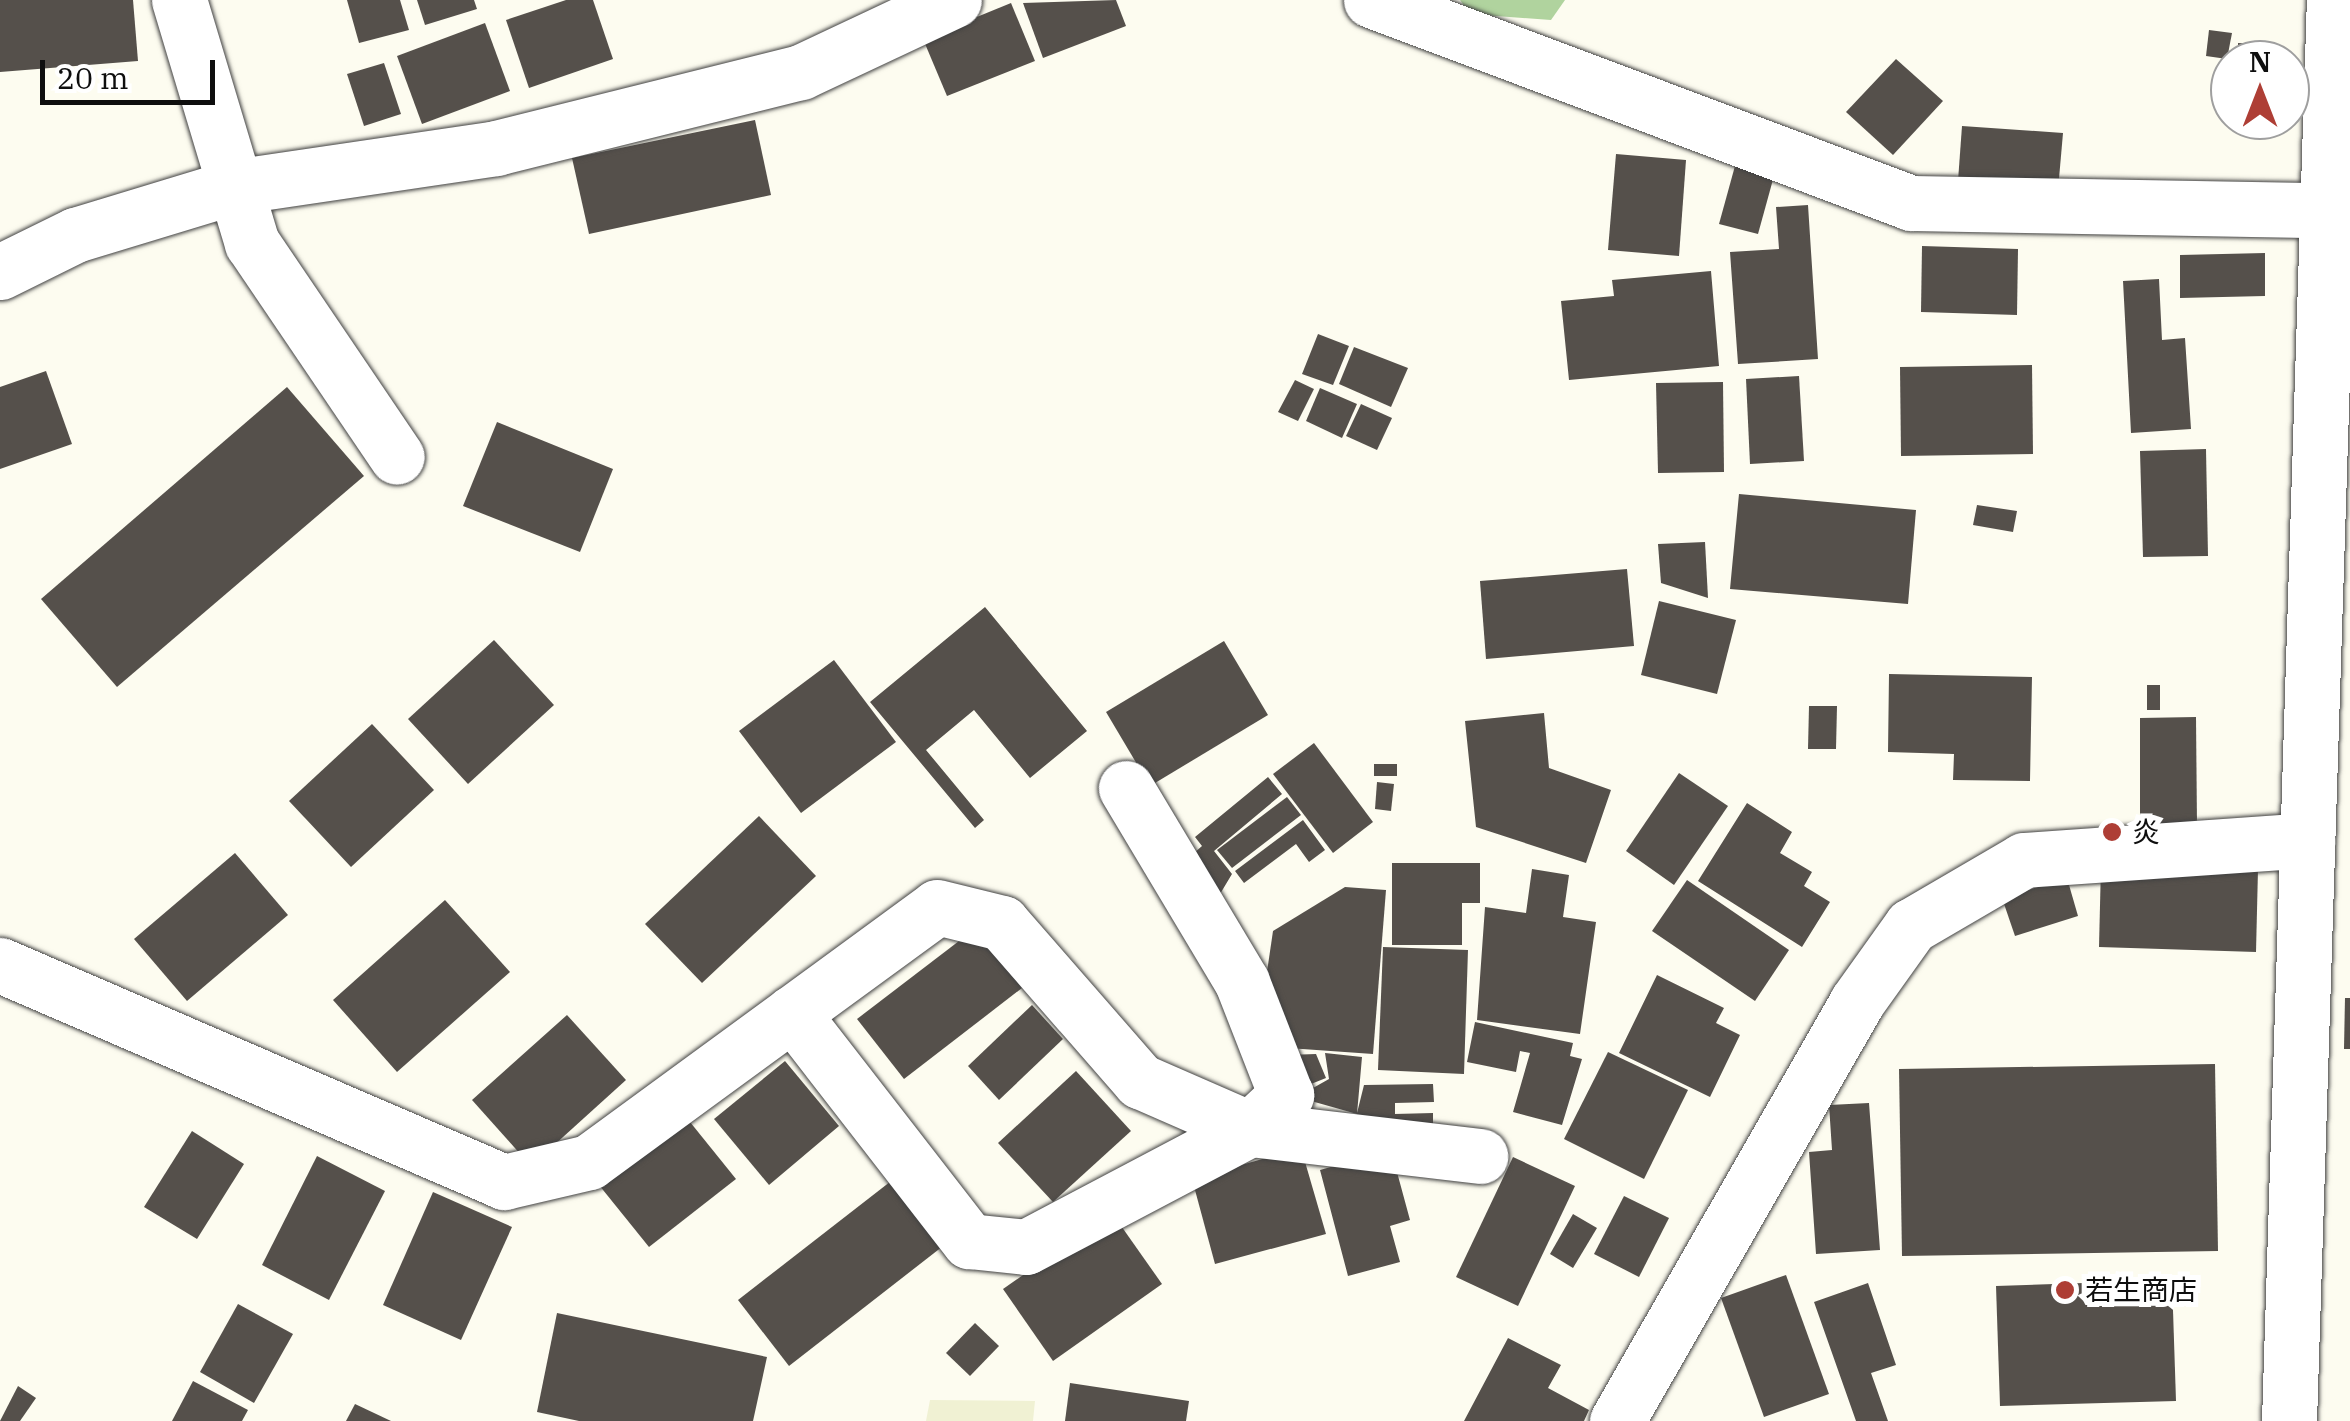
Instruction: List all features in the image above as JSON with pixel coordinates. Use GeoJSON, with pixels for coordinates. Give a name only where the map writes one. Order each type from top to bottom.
{"type":"FeatureCollection","features":[{"type":"Feature","properties":{"kind":"street"},"geometry":{"type":"LineString","coordinates":[[179,0],[252,243],[396,457]]}},
{"type":"Feature","properties":{"kind":"street"},"geometry":{"type":"LineString","coordinates":[[0,272],[75,235],[233,187],[496,148],[800,72],[954,0]]}},
{"type":"Feature","properties":{"kind":"street"},"geometry":{"type":"LineString","coordinates":[[1371,0],[1912,203],[2323,210]]}},
{"type":"Feature","properties":{"kind":"street"},"geometry":{"type":"LineString","coordinates":[[2289,1421],[2323,210],[2334,0]]}},
{"type":"Feature","properties":{"kind":"street"},"geometry":{"type":"LineString","coordinates":[[792,1013],[969,1241],[1026,1248],[1250,1129],[1286,1095],[1242,982],[1126,788]]}},
{"type":"Feature","properties":{"kind":"street"},"geometry":{"type":"LineString","coordinates":[[1617,1421],[1856,1003],[1911,926],[2024,860],[2307,840]]}},
{"type":"Feature","properties":{"kind":"street"},"geometry":{"type":"LineString","coordinates":[[0,965],[504,1182],[589,1162],[937,907],[1002,922],[1140,1081],[1250,1129],[1480,1156]]}},
{"type":"Feature","properties":{"kind":"green space"},"geometry":{"type":"Polygon","coordinates":[[[1460,0],[1565,0],[1551,20],[1470,14],[1460,0]]]}},
{"type":"Feature","properties":{"kind":"green space"},"geometry":{"type":"Polygon","coordinates":[[[930,1400],[1035,1401],[1033,1421],[926,1421],[930,1400]]]}},
{"type":"Feature","properties":{"kind":"building"},"geometry":{"type":"Polygon","coordinates":[[[0,0],[133,0],[138,61],[0,72],[0,0]]]}},
{"type":"Feature","properties":{"kind":"building"},"geometry":{"type":"Polygon","coordinates":[[[347,0],[400,0],[409,30],[359,43],[347,0]]]}},
{"type":"Feature","properties":{"kind":"building"},"geometry":{"type":"Polygon","coordinates":[[[417,0],[474,0],[477,9],[425,25],[417,0]]]}},
{"type":"Feature","properties":{"kind":"building"},"geometry":{"type":"Polygon","coordinates":[[[566,0],[593,0],[613,59],[529,88],[506,20],[566,0]]]}},
{"type":"Feature","properties":{"kind":"building"},"geometry":{"type":"Polygon","coordinates":[[[1116,0],[1126,26],[1043,58],[1023,3],[1116,0]]]}},
{"type":"Feature","properties":{"kind":"building"},"geometry":{"type":"Polygon","coordinates":[[[1011,3],[1035,61],[947,96],[923,39],[1011,3]]]}},
{"type":"Feature","properties":{"kind":"building"},"geometry":{"type":"Polygon","coordinates":[[[485,23],[510,91],[422,124],[397,56],[485,23]]]}},
{"type":"Feature","properties":{"kind":"building"},"geometry":{"type":"Polygon","coordinates":[[[2209,30],[2232,33],[2231,40],[2210,40],[2210,57],[2206,56],[2209,30]]]}},
{"type":"Feature","properties":{"kind":"building"},"geometry":{"type":"Polygon","coordinates":[[[1896,59],[1943,101],[1893,155],[1846,112],[1896,59]]]}},
{"type":"Feature","properties":{"kind":"building"},"geometry":{"type":"Polygon","coordinates":[[[384,63],[401,114],[364,126],[347,74],[384,63]]]}},
{"type":"Feature","properties":{"kind":"building"},"geometry":{"type":"Polygon","coordinates":[[[755,120],[771,195],[589,234],[572,158],[755,120]]]}},
{"type":"Feature","properties":{"kind":"building"},"geometry":{"type":"Polygon","coordinates":[[[1962,126],[2063,133],[2058,190],[1958,181],[1962,126]]]}},
{"type":"Feature","properties":{"kind":"building"},"geometry":{"type":"Polygon","coordinates":[[[1616,154],[1686,160],[1679,256],[1608,250],[1616,154]]]}},
{"type":"Feature","properties":{"kind":"building"},"geometry":{"type":"Polygon","coordinates":[[[1738,155],[1777,165],[1758,234],[1719,224],[1738,155]]]}},
{"type":"Feature","properties":{"kind":"building"},"geometry":{"type":"Polygon","coordinates":[[[1808,205],[1818,359],[1738,364],[1730,252],[1779,249],[1776,207],[1808,205]]]}},
{"type":"Feature","properties":{"kind":"building"},"geometry":{"type":"Polygon","coordinates":[[[1922,246],[2018,249],[2017,315],[1921,312],[1922,246]]]}},
{"type":"Feature","properties":{"kind":"building"},"geometry":{"type":"Polygon","coordinates":[[[2265,253],[2265,296],[2180,298],[2180,255],[2265,253]]]}},
{"type":"Feature","properties":{"kind":"building"},"geometry":{"type":"Polygon","coordinates":[[[1711,271],[1719,366],[1569,380],[1561,301],[1614,296],[1612,280],[1711,271]]]}},
{"type":"Feature","properties":{"kind":"building"},"geometry":{"type":"Polygon","coordinates":[[[2159,279],[2162,340],[2185,338],[2191,429],[2131,433],[2123,281],[2159,279]]]}},
{"type":"Feature","properties":{"kind":"building"},"geometry":{"type":"Polygon","coordinates":[[[1318,334],[1349,346],[1333,385],[1302,374],[1318,334]]]}},
{"type":"Feature","properties":{"kind":"building"},"geometry":{"type":"Polygon","coordinates":[[[1354,347],[1408,368],[1391,407],[1339,384],[1354,347]]]}},
{"type":"Feature","properties":{"kind":"building"},"geometry":{"type":"Polygon","coordinates":[[[2032,365],[2033,454],[1901,456],[1900,367],[2032,365]]]}},
{"type":"Feature","properties":{"kind":"building"},"geometry":{"type":"Polygon","coordinates":[[[46,371],[72,444],[0,469],[0,387],[46,371]]]}},
{"type":"Feature","properties":{"kind":"building"},"geometry":{"type":"Polygon","coordinates":[[[1799,376],[1804,461],[1750,464],[1746,379],[1799,376]]]}},
{"type":"Feature","properties":{"kind":"building"},"geometry":{"type":"Polygon","coordinates":[[[1295,380],[1314,389],[1298,421],[1278,412],[1295,380]]]}},
{"type":"Feature","properties":{"kind":"building"},"geometry":{"type":"Polygon","coordinates":[[[1723,382],[1724,472],[1658,473],[1656,383],[1723,382]]]}},
{"type":"Feature","properties":{"kind":"building"},"geometry":{"type":"Polygon","coordinates":[[[287,387],[364,476],[117,687],[41,599],[287,387]]]}},
{"type":"Feature","properties":{"kind":"building"},"geometry":{"type":"Polygon","coordinates":[[[1320,388],[1357,404],[1342,438],[1306,421],[1320,388]]]}},
{"type":"Feature","properties":{"kind":"building"},"geometry":{"type":"Polygon","coordinates":[[[1361,404],[1392,418],[1377,450],[1346,436],[1361,404]]]}},
{"type":"Feature","properties":{"kind":"building"},"geometry":{"type":"Polygon","coordinates":[[[497,422],[613,469],[580,552],[463,506],[497,422]]]}},
{"type":"Feature","properties":{"kind":"building"},"geometry":{"type":"Polygon","coordinates":[[[2206,449],[2208,556],[2143,557],[2140,451],[2206,449]]]}},
{"type":"Feature","properties":{"kind":"building"},"geometry":{"type":"Polygon","coordinates":[[[1739,494],[1916,510],[1908,604],[1730,589],[1739,494]]]}},
{"type":"Feature","properties":{"kind":"building"},"geometry":{"type":"Polygon","coordinates":[[[1977,505],[2017,511],[2013,532],[1973,525],[1977,505]]]}},
{"type":"Feature","properties":{"kind":"building"},"geometry":{"type":"Polygon","coordinates":[[[1705,542],[1708,598],[1661,583],[1658,544],[1705,542]]]}},
{"type":"Feature","properties":{"kind":"building"},"geometry":{"type":"Polygon","coordinates":[[[1627,569],[1634,646],[1486,659],[1480,581],[1627,569]]]}},
{"type":"Feature","properties":{"kind":"building"},"geometry":{"type":"Polygon","coordinates":[[[1659,601],[1736,620],[1717,694],[1641,675],[1659,601]]]}},
{"type":"Feature","properties":{"kind":"building"},"geometry":{"type":"Polygon","coordinates":[[[985,607],[1087,731],[1030,778],[974,710],[926,750],[984,820],[975,828],[870,702],[985,607]]]}},
{"type":"Feature","properties":{"kind":"building"},"geometry":{"type":"Polygon","coordinates":[[[494,640],[554,705],[468,784],[408,719],[494,640]]]}},
{"type":"Feature","properties":{"kind":"building"},"geometry":{"type":"Polygon","coordinates":[[[1224,641],[1268,715],[1150,786],[1106,712],[1224,641]]]}},
{"type":"Feature","properties":{"kind":"building"},"geometry":{"type":"Polygon","coordinates":[[[834,660],[896,742],[801,813],[739,731],[834,660]]]}},
{"type":"Feature","properties":{"kind":"building"},"geometry":{"type":"Polygon","coordinates":[[[1889,674],[2032,677],[2030,781],[1953,780],[1954,754],[1888,752],[1889,674]]]}},
{"type":"Feature","properties":{"kind":"building"},"geometry":{"type":"Polygon","coordinates":[[[2147,685],[2160,685],[2160,710],[2147,710],[2147,685]]]}},
{"type":"Feature","properties":{"kind":"building"},"geometry":{"type":"Polygon","coordinates":[[[1809,706],[1837,706],[1836,749],[1808,749],[1809,706]]]}},
{"type":"Feature","properties":{"kind":"building"},"geometry":{"type":"Polygon","coordinates":[[[1544,713],[1549,768],[1611,790],[1586,863],[1476,827],[1465,721],[1544,713]]]}},
{"type":"Feature","properties":{"kind":"building"},"geometry":{"type":"Polygon","coordinates":[[[2196,717],[2197,825],[2140,825],[2140,718],[2196,717]]]}},
{"type":"Feature","properties":{"kind":"building"},"geometry":{"type":"Polygon","coordinates":[[[372,724],[434,790],[351,867],[289,801],[372,724]]]}},
{"type":"Feature","properties":{"kind":"building"},"geometry":{"type":"Polygon","coordinates":[[[1314,743],[1373,822],[1333,853],[1273,774],[1314,743]]]}},
{"type":"Feature","properties":{"kind":"building"},"geometry":{"type":"Polygon","coordinates":[[[1374,764],[1397,764],[1397,776],[1374,776],[1374,764]]]}},
{"type":"Feature","properties":{"kind":"building"},"geometry":{"type":"Polygon","coordinates":[[[1679,773],[1728,806],[1674,885],[1626,851],[1679,773]]]}},
{"type":"Feature","properties":{"kind":"building"},"geometry":{"type":"Polygon","coordinates":[[[1268,777],[1282,794],[1214,851],[1232,874],[1217,899],[1185,861],[1202,846],[1195,837],[1268,777]]]}},
{"type":"Feature","properties":{"kind":"building"},"geometry":{"type":"Polygon","coordinates":[[[1377,782],[1394,784],[1391,811],[1375,809],[1377,782]]]}},
{"type":"Feature","properties":{"kind":"building"},"geometry":{"type":"Polygon","coordinates":[[[1287,797],[1301,815],[1232,868],[1217,850],[1287,797]]]}},
{"type":"Feature","properties":{"kind":"building"},"geometry":{"type":"Polygon","coordinates":[[[1747,803],[1792,832],[1780,853],[1812,872],[1804,886],[1830,902],[1802,947],[1698,881],[1747,803]]]}},
{"type":"Feature","properties":{"kind":"building"},"geometry":{"type":"Polygon","coordinates":[[[759,816],[816,876],[702,983],[645,924],[759,816]]]}},
{"type":"Feature","properties":{"kind":"building"},"geometry":{"type":"Polygon","coordinates":[[[1303,820],[1325,850],[1309,862],[1296,844],[1244,883],[1235,871],[1303,820]]]}},
{"type":"Feature","properties":{"kind":"building"},"geometry":{"type":"Polygon","coordinates":[[[235,853],[288,915],[187,1001],[134,939],[235,853]]]}},
{"type":"Feature","properties":{"kind":"building"},"geometry":{"type":"Polygon","coordinates":[[[1392,863],[1480,863],[1480,903],[1462,903],[1462,945],[1392,945],[1392,863]]]}},
{"type":"Feature","properties":{"kind":"building"},"geometry":{"type":"Polygon","coordinates":[[[2101,864],[2258,869],[2256,952],[2099,947],[2101,864]]]}},
{"type":"Feature","properties":{"kind":"building"},"geometry":{"type":"Polygon","coordinates":[[[1532,869],[1569,875],[1563,917],[1596,922],[1580,1034],[1477,1020],[1485,907],[1526,913],[1532,869]]]}},
{"type":"Feature","properties":{"kind":"building"},"geometry":{"type":"Polygon","coordinates":[[[2067,878],[2078,916],[2015,936],[2002,898],[2067,878]]]}},
{"type":"Feature","properties":{"kind":"building"},"geometry":{"type":"Polygon","coordinates":[[[1687,880],[1789,950],[1755,1001],[1652,931],[1687,880]]]}},
{"type":"Feature","properties":{"kind":"building"},"geometry":{"type":"Polygon","coordinates":[[[1345,887],[1386,890],[1373,1054],[1274,1047],[1262,1006],[1273,931],[1345,887]]]}},
{"type":"Feature","properties":{"kind":"building"},"geometry":{"type":"Polygon","coordinates":[[[445,900],[510,972],[397,1072],[333,1000],[445,900]]]}},
{"type":"Feature","properties":{"kind":"building"},"geometry":{"type":"Polygon","coordinates":[[[976,928],[1022,988],[904,1079],[857,1019],[976,928]]]}},
{"type":"Feature","properties":{"kind":"building"},"geometry":{"type":"Polygon","coordinates":[[[1383,947],[1468,950],[1464,1074],[1378,1070],[1383,947]]]}},
{"type":"Feature","properties":{"kind":"building"},"geometry":{"type":"Polygon","coordinates":[[[1657,975],[1724,1008],[1716,1023],[1740,1035],[1710,1097],[1619,1053],[1657,975]]]}},
{"type":"Feature","properties":{"kind":"building"},"geometry":{"type":"Polygon","coordinates":[[[2345,998],[2350,998],[2350,1049],[2344,1049],[2345,998]]]}},
{"type":"Feature","properties":{"kind":"building"},"geometry":{"type":"Polygon","coordinates":[[[1032,1005],[1063,1039],[999,1100],[968,1066],[1032,1005]]]}},
{"type":"Feature","properties":{"kind":"building"},"geometry":{"type":"Polygon","coordinates":[[[567,1015],[626,1080],[531,1166],[472,1100],[567,1015]]]}},
{"type":"Feature","properties":{"kind":"building"},"geometry":{"type":"Polygon","coordinates":[[[1475,1022],[1573,1043],[1570,1056],[1582,1059],[1562,1125],[1513,1112],[1530,1053],[1520,1051],[1516,1072],[1467,1062],[1475,1022]]]}},
{"type":"Feature","properties":{"kind":"building"},"geometry":{"type":"Polygon","coordinates":[[[1608,1052],[1688,1090],[1644,1179],[1564,1139],[1608,1052]]]}},
{"type":"Feature","properties":{"kind":"building"},"geometry":{"type":"Polygon","coordinates":[[[1325,1053],[1362,1057],[1357,1114],[1297,1097],[1329,1079],[1325,1053]]]}},
{"type":"Feature","properties":{"kind":"building"},"geometry":{"type":"Polygon","coordinates":[[[1316,1054],[1326,1078],[1301,1088],[1287,1055],[1316,1054]]]}},
{"type":"Feature","properties":{"kind":"building"},"geometry":{"type":"Polygon","coordinates":[[[785,1061],[839,1126],[769,1185],[714,1119],[785,1061]]]}},
{"type":"Feature","properties":{"kind":"building"},"geometry":{"type":"Polygon","coordinates":[[[2215,1064],[2218,1251],[1902,1256],[1899,1069],[2215,1064]]]}},
{"type":"Feature","properties":{"kind":"building"},"geometry":{"type":"Polygon","coordinates":[[[1076,1071],[1131,1131],[1053,1202],[998,1143],[1076,1071]]]}},
{"type":"Feature","properties":{"kind":"building"},"geometry":{"type":"Polygon","coordinates":[[[1433,1084],[1434,1102],[1395,1103],[1395,1114],[1433,1113],[1433,1127],[1355,1121],[1364,1085],[1433,1084]]]}},
{"type":"Feature","properties":{"kind":"building"},"geometry":{"type":"Polygon","coordinates":[[[1869,1103],[1880,1250],[1816,1254],[1809,1152],[1832,1150],[1829,1105],[1869,1103]]]}},
{"type":"Feature","properties":{"kind":"building"},"geometry":{"type":"Polygon","coordinates":[[[686,1117],[736,1179],[649,1247],[599,1185],[686,1117]]]}},
{"type":"Feature","properties":{"kind":"building"},"geometry":{"type":"Polygon","coordinates":[[[192,1131],[244,1164],[197,1239],[144,1207],[192,1131]]]}},
{"type":"Feature","properties":{"kind":"building"},"geometry":{"type":"Polygon","coordinates":[[[1301,1148],[1326,1234],[1215,1264],[1192,1179],[1301,1148]]]}},
{"type":"Feature","properties":{"kind":"building"},"geometry":{"type":"Polygon","coordinates":[[[1391,1150],[1410,1220],[1390,1226],[1400,1262],[1348,1276],[1320,1170],[1391,1150]]]}},
{"type":"Feature","properties":{"kind":"building"},"geometry":{"type":"Polygon","coordinates":[[[317,1156],[385,1191],[329,1300],[262,1265],[317,1156]]]}},
{"type":"Feature","properties":{"kind":"building"},"geometry":{"type":"Polygon","coordinates":[[[1513,1157],[1575,1186],[1518,1306],[1456,1277],[1513,1157]]]}},
{"type":"Feature","properties":{"kind":"building"},"geometry":{"type":"Polygon","coordinates":[[[895,1178],[947,1243],[789,1366],[738,1300],[895,1178]]]}},
{"type":"Feature","properties":{"kind":"building"},"geometry":{"type":"Polygon","coordinates":[[[433,1192],[512,1227],[461,1340],[383,1305],[433,1192]]]}},
{"type":"Feature","properties":{"kind":"building"},"geometry":{"type":"Polygon","coordinates":[[[1624,1196],[1669,1218],[1639,1277],[1594,1254],[1624,1196]]]}},
{"type":"Feature","properties":{"kind":"building"},"geometry":{"type":"Polygon","coordinates":[[[1112,1213],[1162,1284],[1053,1361],[1003,1289],[1112,1213]]]}},
{"type":"Feature","properties":{"kind":"building"},"geometry":{"type":"Polygon","coordinates":[[[1573,1214],[1597,1228],[1573,1268],[1550,1254],[1573,1214]]]}},
{"type":"Feature","properties":{"kind":"building"},"geometry":{"type":"Polygon","coordinates":[[[1786,1275],[1829,1394],[1764,1417],[1721,1298],[1786,1275]]]}},
{"type":"Feature","properties":{"kind":"building"},"geometry":{"type":"Polygon","coordinates":[[[2172,1280],[2176,1401],[2000,1406],[1996,1286],[2172,1280]]]}},
{"type":"Feature","properties":{"kind":"building"},"geometry":{"type":"Polygon","coordinates":[[[1868,1283],[1896,1365],[1871,1373],[1888,1421],[1856,1421],[1814,1302],[1868,1283]]]}},
{"type":"Feature","properties":{"kind":"building"},"geometry":{"type":"Polygon","coordinates":[[[238,1304],[293,1334],[254,1403],[200,1372],[238,1304]]]}},
{"type":"Feature","properties":{"kind":"building"},"geometry":{"type":"Polygon","coordinates":[[[557,1313],[767,1357],[753,1421],[579,1421],[537,1412],[557,1313]]]}},
{"type":"Feature","properties":{"kind":"building"},"geometry":{"type":"Polygon","coordinates":[[[975,1323],[999,1346],[970,1376],[946,1353],[975,1323]]]}},
{"type":"Feature","properties":{"kind":"building"},"geometry":{"type":"Polygon","coordinates":[[[1508,1338],[1561,1365],[1548,1388],[1589,1410],[1584,1421],[1464,1421],[1508,1338]]]}},
{"type":"Feature","properties":{"kind":"building"},"geometry":{"type":"Polygon","coordinates":[[[193,1381],[248,1410],[242,1421],[172,1421],[193,1381]]]}},
{"type":"Feature","properties":{"kind":"building"},"geometry":{"type":"Polygon","coordinates":[[[1070,1383],[1189,1401],[1186,1421],[1065,1421],[1070,1383]]]}},
{"type":"Feature","properties":{"kind":"building"},"geometry":{"type":"Polygon","coordinates":[[[18,1386],[36,1398],[20,1421],[0,1421],[18,1386]]]}},
{"type":"Feature","properties":{"kind":"building"},"geometry":{"type":"Polygon","coordinates":[[[355,1404],[391,1421],[346,1421],[355,1404]]]}},
{"type":"Feature","properties":{"kind":"place","name":"炎"},"geometry":{"type":"Point","coordinates":[2112,832]}},
{"type":"Feature","properties":{"kind":"place","name":"若生商店"},"geometry":{"type":"Point","coordinates":[2065,1290]}}]}
